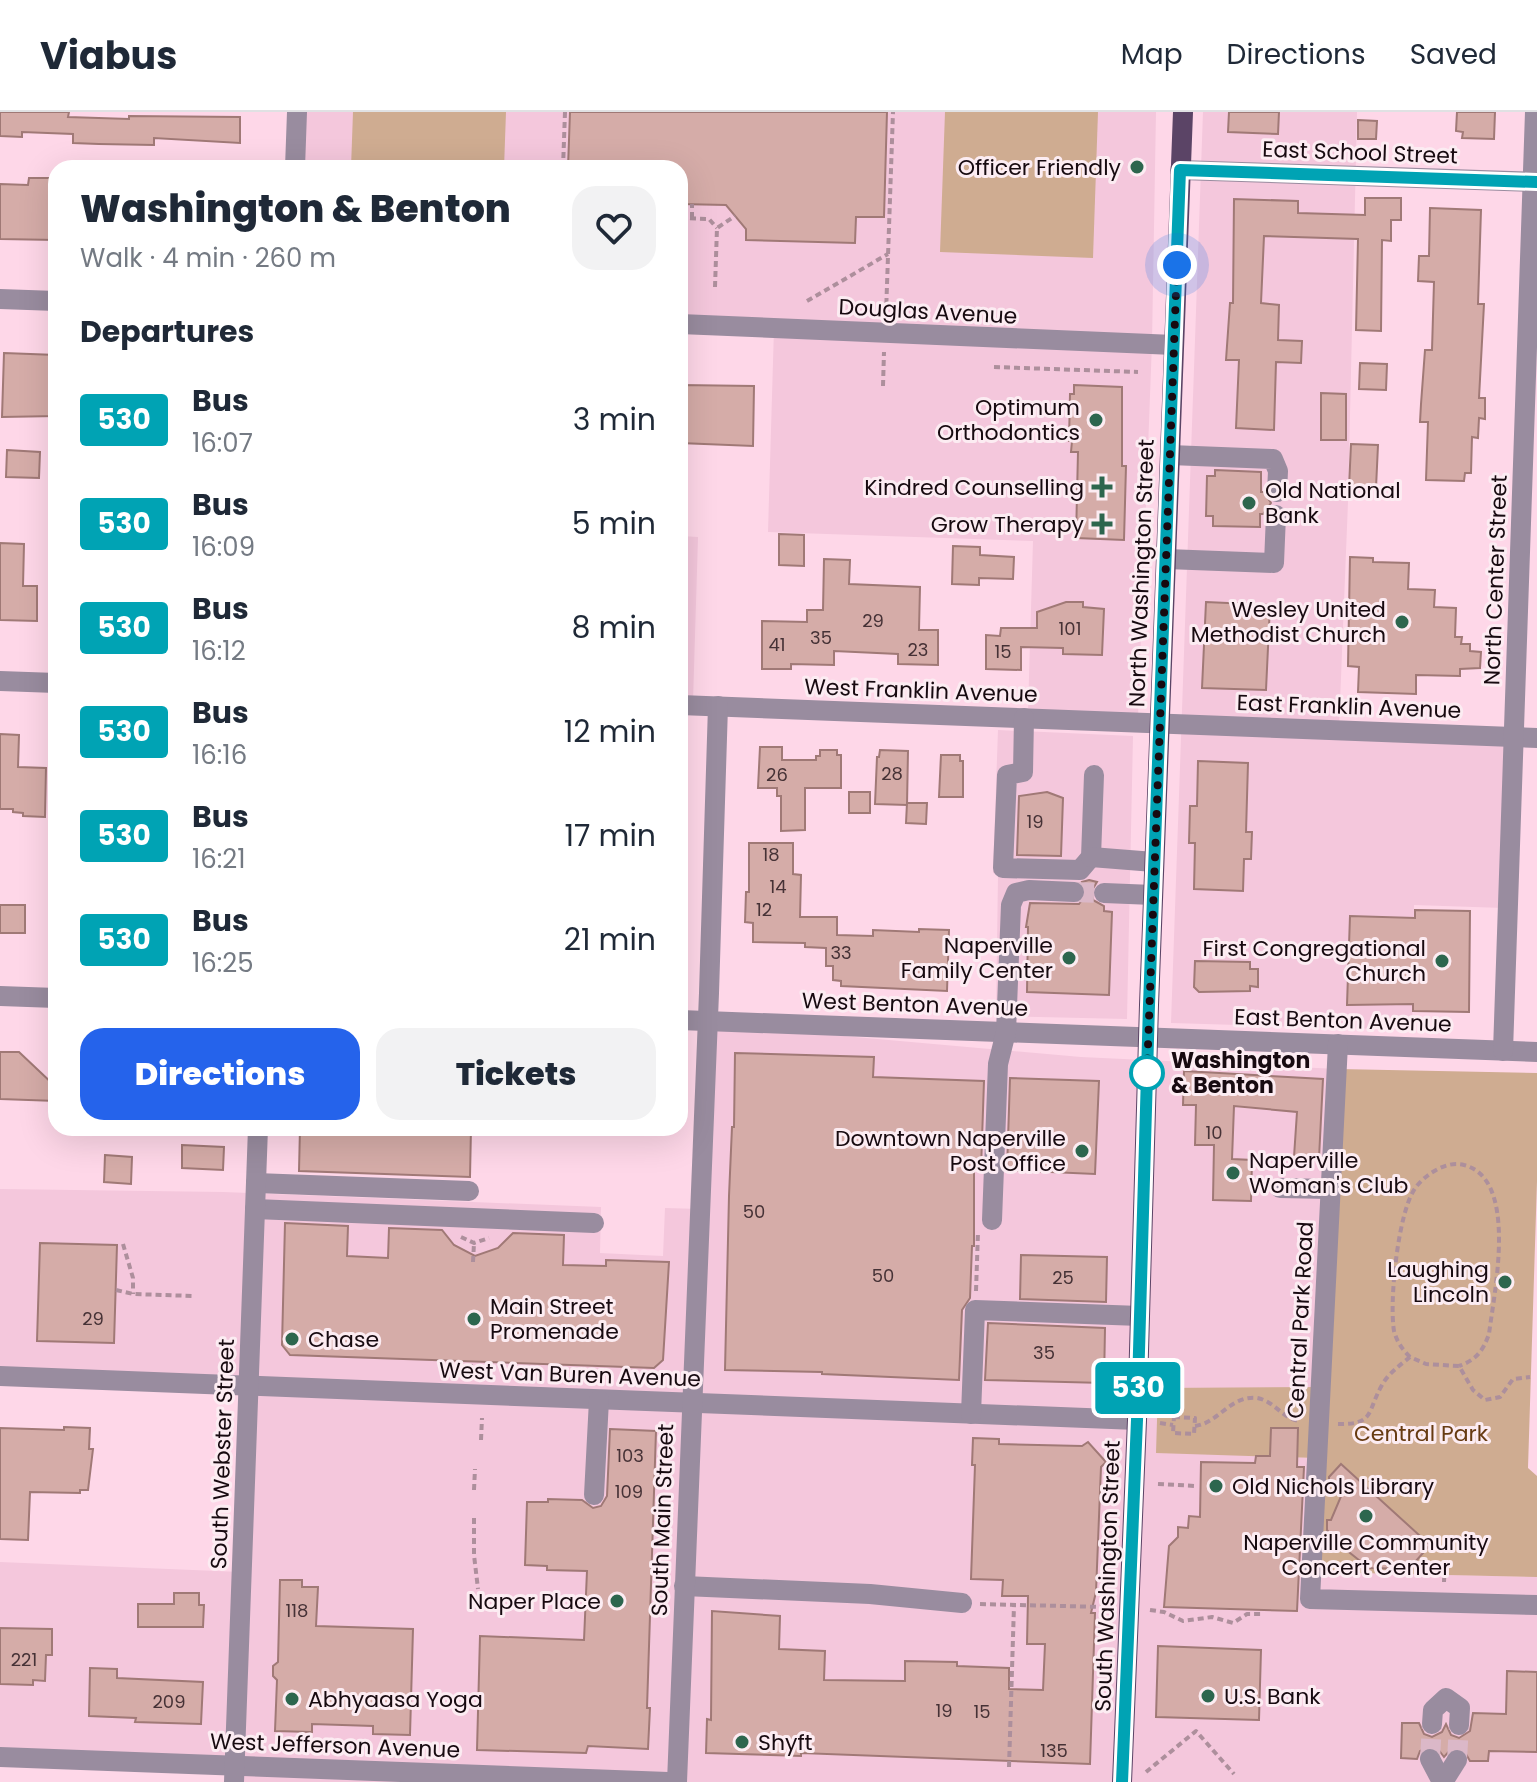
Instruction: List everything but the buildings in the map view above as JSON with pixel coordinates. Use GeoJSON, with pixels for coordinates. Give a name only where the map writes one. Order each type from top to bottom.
{"type":"FeatureCollection","features":[{"type":"Feature","properties":{"kind":"main road","name":"North Washington Street"},"geometry":{"type":"LineString","coordinates":[[1148,1037],[1183,112]]}},
{"type":"Feature","properties":{"kind":"main road","name":"South Washington Street"},"geometry":{"type":"LineString","coordinates":[[1122,1782],[1148,1037]]}},
{"type":"Feature","properties":{"kind":"street"},"geometry":{"type":"LineString","coordinates":[[295,160],[297,112]]}},
{"type":"Feature","properties":{"kind":"street","name":"North Center Street"},"geometry":{"type":"LineString","coordinates":[[1503,1051],[1535,112]]}},
{"type":"Feature","properties":{"kind":"street","name":"East School Street"},"geometry":{"type":"LineString","coordinates":[[1180,170],[1535,182]]}},
{"type":"Feature","properties":{"kind":"street"},"geometry":{"type":"LineString","coordinates":[[0,299],[48,301]]}},
{"type":"Feature","properties":{"kind":"street","name":"Douglas Avenue"},"geometry":{"type":"LineString","coordinates":[[688,324],[1174,345]]}},
{"type":"Feature","properties":{"kind":"street"},"geometry":{"type":"LineString","coordinates":[[1170,455],[1273,459],[1278,471],[1277,492]]}},
{"type":"Feature","properties":{"kind":"street"},"geometry":{"type":"LineString","coordinates":[[1166,559],[1274,563],[1276,515]]}},
{"type":"Feature","properties":{"kind":"street"},"geometry":{"type":"LineString","coordinates":[[0,681],[48,683]]}},
{"type":"Feature","properties":{"kind":"street","name":"West Franklin Avenue"},"geometry":{"type":"LineString","coordinates":[[688,705],[1160,722]]}},
{"type":"Feature","properties":{"kind":"street","name":"South Main Street"},"geometry":{"type":"LineString","coordinates":[[677,1782],[718,706]]}},
{"type":"Feature","properties":{"kind":"street"},"geometry":{"type":"LineString","coordinates":[[1024,718],[1023,772],[1007,775],[1003,868],[1080,870],[1091,857],[1094,775]]}},
{"type":"Feature","properties":{"kind":"street","name":"East Franklin Avenue"},"geometry":{"type":"LineString","coordinates":[[1160,722],[1537,738]]}},
{"type":"Feature","properties":{"kind":"street"},"geometry":{"type":"LineString","coordinates":[[1091,857],[1154,862]]}},
{"type":"Feature","properties":{"kind":"street"},"geometry":{"type":"LineString","coordinates":[[992,1220],[998,1064],[1006,1032],[1011,905],[1016,893],[1029,890],[1074,892]]}},
{"type":"Feature","properties":{"kind":"street"},"geometry":{"type":"LineString","coordinates":[[1104,893],[1153,895]]}},
{"type":"Feature","properties":{"kind":"street"},"geometry":{"type":"LineString","coordinates":[[0,996],[48,998]]}},
{"type":"Feature","properties":{"kind":"street","name":"West Benton Avenue"},"geometry":{"type":"LineString","coordinates":[[688,1020],[1148,1037]]}},
{"type":"Feature","properties":{"kind":"street","name":"East Benton Avenue"},"geometry":{"type":"LineString","coordinates":[[1148,1037],[1537,1052]]}},
{"type":"Feature","properties":{"kind":"street","name":"Central Park Road"},"geometry":{"type":"LineString","coordinates":[[1338,1044],[1310,1599],[1537,1605]]}},
{"type":"Feature","properties":{"kind":"street","name":"South Webster Street"},"geometry":{"type":"LineString","coordinates":[[234,1773],[258,1136]]}},
{"type":"Feature","properties":{"kind":"street"},"geometry":{"type":"LineString","coordinates":[[256,1183],[469,1191]]}},
{"type":"Feature","properties":{"kind":"street"},"geometry":{"type":"LineString","coordinates":[[1280,1188],[1330,1189]]}},
{"type":"Feature","properties":{"kind":"street"},"geometry":{"type":"LineString","coordinates":[[255,1209],[594,1223]]}},
{"type":"Feature","properties":{"kind":"street"},"geometry":{"type":"LineString","coordinates":[[971,1414],[975,1310],[1140,1316]]}},
{"type":"Feature","properties":{"kind":"street","name":"West Van Buren Avenue"},"geometry":{"type":"LineString","coordinates":[[0,1376],[1137,1420]]}},
{"type":"Feature","properties":{"kind":"street"},"geometry":{"type":"LineString","coordinates":[[594,1495],[599,1400]]}},
{"type":"Feature","properties":{"kind":"street"},"geometry":{"type":"LineString","coordinates":[[684,1586],[870,1594],[962,1603]]}},
{"type":"Feature","properties":{"kind":"street"},"geometry":{"type":"LineString","coordinates":[[1432,1724],[1433,1710],[1446,1698],[1460,1708],[1459,1725]]}},
{"type":"Feature","properties":{"kind":"street","name":"West Jefferson Avenue"},"geometry":{"type":"LineString","coordinates":[[0,1757],[234,1773],[668,1782]]}},
{"type":"Feature","properties":{"kind":"street"},"geometry":{"type":"LineString","coordinates":[[1430,1759],[1442,1782],[1457,1760]]}},
{"type":"Feature","properties":{"kind":"path"},"geometry":{"type":"LineString","coordinates":[[563,160],[565,112]]}},
{"type":"Feature","properties":{"kind":"path"},"geometry":{"type":"LineString","coordinates":[[886,302],[893,112]]}},
{"type":"Feature","properties":{"kind":"path"},"geometry":{"type":"LineString","coordinates":[[692,204],[692,219]]}},
{"type":"Feature","properties":{"kind":"path"},"geometry":{"type":"LineString","coordinates":[[717,228],[735,216]]}},
{"type":"Feature","properties":{"kind":"path"},"geometry":{"type":"LineString","coordinates":[[688,219],[709,219],[717,228],[715,287]]}},
{"type":"Feature","properties":{"kind":"path"},"geometry":{"type":"LineString","coordinates":[[807,301],[888,254]]}},
{"type":"Feature","properties":{"kind":"path"},"geometry":{"type":"LineString","coordinates":[[883,386],[884,344]]}},
{"type":"Feature","properties":{"kind":"path"},"geometry":{"type":"LineString","coordinates":[[994,367],[1138,372]]}},
{"type":"Feature","properties":{"kind":"path"},"geometry":{"type":"LineString","coordinates":[[1459,1163],[1478,1172],[1494,1194],[1499,1228],[1489,1334],[1484,1350],[1471,1362],[1459,1366],[1426,1364],[1410,1357],[1397,1339],[1393,1308],[1402,1218],[1407,1201],[1424,1179],[1448,1165],[1459,1163]]}},
{"type":"Feature","properties":{"kind":"path"},"geometry":{"type":"LineString","coordinates":[[473,1262],[474,1243]]}},
{"type":"Feature","properties":{"kind":"path"},"geometry":{"type":"LineString","coordinates":[[123,1244],[133,1278],[133,1294]]}},
{"type":"Feature","properties":{"kind":"path"},"geometry":{"type":"LineString","coordinates":[[116,1290],[133,1294],[194,1296]]}},
{"type":"Feature","properties":{"kind":"path"},"geometry":{"type":"LineString","coordinates":[[1195,1426],[1204,1425],[1230,1404],[1256,1398],[1270,1402],[1295,1421],[1357,1424],[1368,1418],[1390,1373],[1410,1357]]}},
{"type":"Feature","properties":{"kind":"path"},"geometry":{"type":"LineString","coordinates":[[471,1363],[471,1370]]}},
{"type":"Feature","properties":{"kind":"path"},"geometry":{"type":"LineString","coordinates":[[1459,1366],[1473,1390],[1485,1400],[1500,1397],[1513,1379],[1530,1377]]}},
{"type":"Feature","properties":{"kind":"path"},"geometry":{"type":"LineString","coordinates":[[1174,1417],[1195,1418],[1195,1426],[1194,1434],[1173,1433],[1174,1417]]}},
{"type":"Feature","properties":{"kind":"path"},"geometry":{"type":"LineString","coordinates":[[481,1440],[482,1418]]}},
{"type":"Feature","properties":{"kind":"path"},"geometry":{"type":"LineString","coordinates":[[1160,1423],[1174,1425]]}},
{"type":"Feature","properties":{"kind":"path"},"geometry":{"type":"LineString","coordinates":[[474,1490],[475,1469]]}},
{"type":"Feature","properties":{"kind":"path"},"geometry":{"type":"LineString","coordinates":[[1158,1484],[1196,1486]]}},
{"type":"Feature","properties":{"kind":"path"},"geometry":{"type":"LineString","coordinates":[[474,1518],[478,1589]]}},
{"type":"Feature","properties":{"kind":"path"},"geometry":{"type":"LineString","coordinates":[[962,1603],[1102,1607]]}},
{"type":"Feature","properties":{"kind":"path"},"geometry":{"type":"LineString","coordinates":[[1009,1767],[1014,1605]]}},
{"type":"Feature","properties":{"kind":"path"},"geometry":{"type":"LineString","coordinates":[[1130,1609],[1164,1612],[1183,1621],[1212,1617],[1233,1623],[1247,1614],[1264,1614]]}},
{"type":"Feature","properties":{"kind":"path"},"geometry":{"type":"LineString","coordinates":[[1146,1772],[1196,1731],[1234,1774]]}},
{"type":"Feature","properties":{"kind":"shaded area"},"geometry":{"type":"Polygon","coordinates":[[[298,112],[1156,112],[1152,342],[1138,718],[1028,711],[1033,541],[768,532],[774,328],[688,323],[688,160],[295,160],[298,112]]]}},
{"type":"Feature","properties":{"kind":"shaded area"},"geometry":{"type":"Polygon","coordinates":[[[1203,112],[1357,112],[1339,728],[1513,735],[1504,908],[1414,905],[1412,1030],[1171,1023],[1203,112]]]}},
{"type":"Feature","properties":{"kind":"shaded area"},"geometry":{"type":"Polygon","coordinates":[[[688,536],[698,537],[693,702],[688,702],[688,536]]]}},
{"type":"Feature","properties":{"kind":"shaded area"},"geometry":{"type":"Polygon","coordinates":[[[998,730],[1133,736],[1127,1019],[996,1016],[998,875],[993,873],[998,730]]]}},
{"type":"Feature","properties":{"kind":"shaded area"},"geometry":{"type":"Polygon","coordinates":[[[708,1024],[1081,1057],[1338,1069],[1323,1387],[1156,1452],[1316,1458],[1312,1572],[1537,1577],[1537,1782],[234,1782],[234,1763],[0,1753],[0,1562],[241,1572],[249,1385],[0,1380],[0,1189],[223,1192],[601,1207],[600,1253],[663,1256],[665,1208],[700,1209],[708,1024]]]}},
{"type":"Feature","properties":{"kind":"green space"},"geometry":{"type":"Polygon","coordinates":[[[353,112],[506,112],[504,160],[351,160],[353,112]]]}},
{"type":"Feature","properties":{"kind":"green space"},"geometry":{"type":"Polygon","coordinates":[[[945,112],[1098,112],[1093,258],[940,252],[945,112]]]}},
{"type":"Feature","properties":{"kind":"green space","name":"Central Park"},"geometry":{"type":"Polygon","coordinates":[[[1338,1069],[1537,1073],[1537,1181],[1528,1468],[1537,1476],[1537,1577],[1311,1572],[1315,1458],[1156,1453],[1158,1388],[1323,1387],[1338,1069]]]}},
{"type":"Feature","properties":{"kind":"tunnel"},"geometry":{"type":"LineString","coordinates":[[1074,892],[1104,893]]}},
{"type":"Feature","properties":{"kind":"tunnel"},"geometry":{"type":"LineString","coordinates":[[1430,1759],[1432,1724]]}},
{"type":"Feature","properties":{"kind":"tunnel"},"geometry":{"type":"LineString","coordinates":[[1457,1760],[1459,1725]]}},
{"type":"Feature","properties":{"kind":"bus line","name":"530"},"geometry":{"type":"LineString","coordinates":[[1122,1782],[1180,170],[1537,182]]}},
{"type":"Feature","properties":{"kind":"place","name":"Officer Friendly"},"geometry":{"type":"Point","coordinates":[1137,167]}},
{"type":"Feature","properties":{"kind":"place","name":"Optimum Orthodontics"},"geometry":{"type":"Point","coordinates":[1096,420]}},
{"type":"Feature","properties":{"kind":"place","name":"Kindred Counselling"},"geometry":{"type":"Point","coordinates":[1102,487]}},
{"type":"Feature","properties":{"kind":"place","name":"Old National Bank"},"geometry":{"type":"Point","coordinates":[1249,503]}},
{"type":"Feature","properties":{"kind":"place","name":"Grow Therapy"},"geometry":{"type":"Point","coordinates":[1102,524]}},
{"type":"Feature","properties":{"kind":"place","name":"Wesley United Methodist Church"},"geometry":{"type":"Point","coordinates":[1402,622]}},
{"type":"Feature","properties":{"kind":"place","name":"Naperville Family Center"},"geometry":{"type":"Point","coordinates":[1069,958]}},
{"type":"Feature","properties":{"kind":"place","name":"First Congregational Church"},"geometry":{"type":"Point","coordinates":[1442,961]}},
{"type":"Feature","properties":{"kind":"place","name":"Washington & Benton"},"geometry":{"type":"Point","coordinates":[1147,1073]}},
{"type":"Feature","properties":{"kind":"place","name":"Downtown Naperville Post Office"},"geometry":{"type":"Point","coordinates":[1082,1151]}},
{"type":"Feature","properties":{"kind":"place","name":"Naperville Woman's Club"},"geometry":{"type":"Point","coordinates":[1233,1173]}},
{"type":"Feature","properties":{"kind":"place","name":"Laughing Lincoln"},"geometry":{"type":"Point","coordinates":[1505,1282]}},
{"type":"Feature","properties":{"kind":"place","name":"Main Street Promenade"},"geometry":{"type":"Point","coordinates":[474,1319]}},
{"type":"Feature","properties":{"kind":"place","name":"Chase"},"geometry":{"type":"Point","coordinates":[292,1339]}},
{"type":"Feature","properties":{"kind":"place","name":"Old Nichols Library"},"geometry":{"type":"Point","coordinates":[1216,1486]}},
{"type":"Feature","properties":{"kind":"place","name":"Naperville Community Concert Center"},"geometry":{"type":"Point","coordinates":[1366,1516]}},
{"type":"Feature","properties":{"kind":"place","name":"Naper Place"},"geometry":{"type":"Point","coordinates":[617,1601]}},
{"type":"Feature","properties":{"kind":"place","name":"U.S. Bank"},"geometry":{"type":"Point","coordinates":[1208,1696]}},
{"type":"Feature","properties":{"kind":"place","name":"Abhyaasa Yoga"},"geometry":{"type":"Point","coordinates":[292,1699]}},
{"type":"Feature","properties":{"kind":"place","name":"Shyft"},"geometry":{"type":"Point","coordinates":[742,1742]}},
{"type":"Feature","properties":{"kind":"route"},"geometry":{"type":"LineString","coordinates":[[1147,1073],[1177,265]]}}]}
